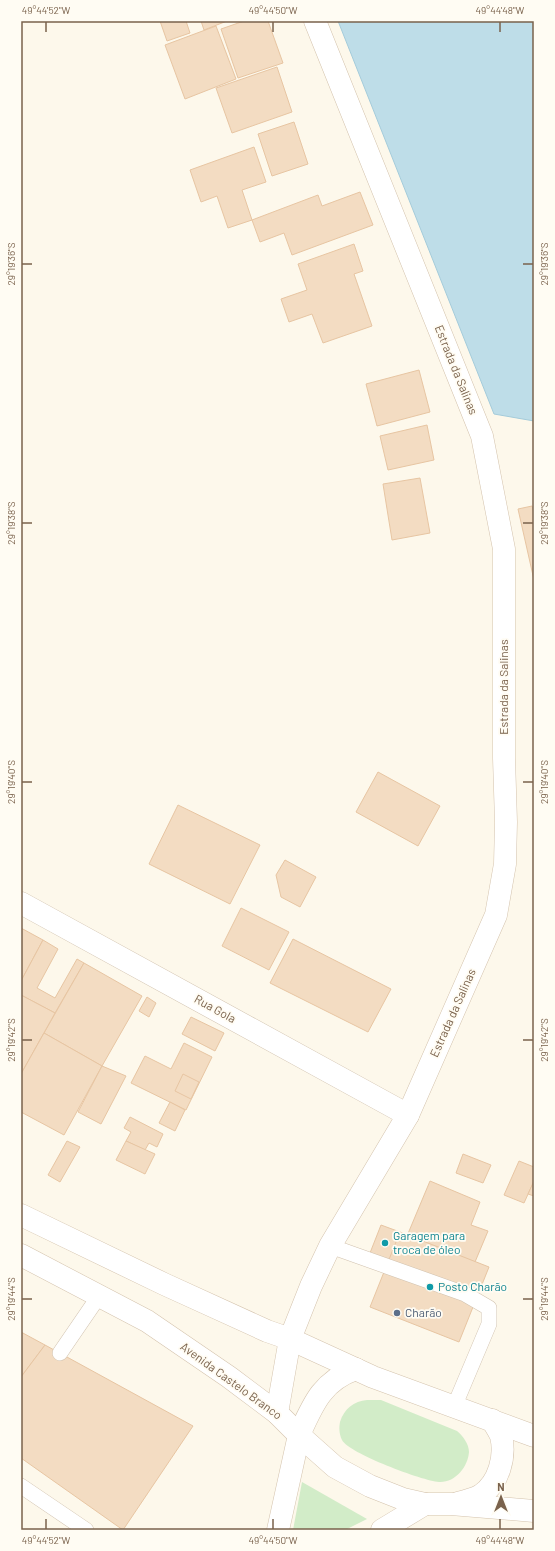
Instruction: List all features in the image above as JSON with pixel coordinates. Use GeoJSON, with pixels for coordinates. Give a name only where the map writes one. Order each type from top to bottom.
{"type":"FeatureCollection","features":[{"type":"Feature","properties":{"kind":"street","name":"Estrada da Salinas"},"geometry":{"type":"LineString","coordinates":[[277,1413],[290,1339],[311,1286],[330,1246],[408,1115],[496,915],[505,864],[504,549],[482,436],[315,21]]}},
{"type":"Feature","properties":{"kind":"street","name":"Rua Gola"},"geometry":{"type":"LineString","coordinates":[[21,903],[408,1115]]}},
{"type":"Feature","properties":{"kind":"street"},"geometry":{"type":"LineString","coordinates":[[21,1215],[164,1284],[373,1377],[534,1436]]}},
{"type":"Feature","properties":{"kind":"street","name":"Avenida Castelo Branco"},"geometry":{"type":"LineString","coordinates":[[21,1255],[147,1321],[229,1377],[277,1413],[335,1467],[370,1486],[403,1499],[425,1504],[451,1504],[534,1511]]}},
{"type":"Feature","properties":{"kind":"street"},"geometry":{"type":"LineString","coordinates":[[278,1530],[299,1435],[314,1403],[332,1381],[343,1374],[356,1369]]}},
{"type":"Feature","properties":{"kind":"street"},"geometry":{"type":"LineString","coordinates":[[451,1504],[472,1499],[481,1495],[488,1489],[496,1476],[502,1458],[503,1446],[501,1435],[492,1420]]}},
{"type":"Feature","properties":{"kind":"street"},"geometry":{"type":"LineString","coordinates":[[382,1530],[425,1504]]}},
{"type":"Feature","properties":{"kind":"lane"},"geometry":{"type":"LineString","coordinates":[[330,1246],[465,1294],[489,1308],[489,1324],[454,1407]]}},
{"type":"Feature","properties":{"kind":"lane"},"geometry":{"type":"LineString","coordinates":[[60,1354],[99,1296]]}},
{"type":"Feature","properties":{"kind":"lane"},"geometry":{"type":"LineString","coordinates":[[21,1486],[86,1530]]}},
{"type":"Feature","properties":{"kind":"green space"},"geometry":{"type":"Polygon","coordinates":[[[367,1400],[381,1400],[457,1431],[465,1440],[469,1449],[468,1458],[460,1473],[445,1482],[430,1480],[387,1466],[357,1452],[347,1445],[342,1440],[339,1428],[342,1417],[350,1406],[367,1400]]]}},
{"type":"Feature","properties":{"kind":"green space"},"geometry":{"type":"Polygon","coordinates":[[[302,1482],[367,1519],[345,1530],[293,1530],[302,1482]]]}},
{"type":"Feature","properties":{"kind":"water"},"geometry":{"type":"Polygon","coordinates":[[[338,21],[534,21],[534,421],[494,414],[338,21]]]}},
{"type":"Feature","properties":{"kind":"building"},"geometry":{"type":"Polygon","coordinates":[[[160,21],[186,21],[190,33],[167,41],[160,21]]]}},
{"type":"Feature","properties":{"kind":"building"},"geometry":{"type":"Polygon","coordinates":[[[201,21],[227,21],[204,30],[201,21]]]}},
{"type":"Feature","properties":{"kind":"building"},"geometry":{"type":"Polygon","coordinates":[[[244,21],[268,21],[283,63],[238,78],[221,29],[244,21]]]}},
{"type":"Feature","properties":{"kind":"building"},"geometry":{"type":"Polygon","coordinates":[[[216,26],[236,79],[185,99],[165,45],[216,26]]]}},
{"type":"Feature","properties":{"kind":"building"},"geometry":{"type":"Polygon","coordinates":[[[277,67],[292,112],[232,133],[216,88],[277,67]]]}},
{"type":"Feature","properties":{"kind":"building"},"geometry":{"type":"Polygon","coordinates":[[[294,122],[308,164],[272,176],[258,134],[294,122]]]}},
{"type":"Feature","properties":{"kind":"building"},"geometry":{"type":"Polygon","coordinates":[[[254,147],[266,182],[242,190],[252,220],[228,228],[217,196],[201,202],[190,170],[254,147]]]}},
{"type":"Feature","properties":{"kind":"building"},"geometry":{"type":"Polygon","coordinates":[[[360,192],[373,225],[292,255],[284,233],[260,242],[252,220],[318,195],[322,206],[360,192]]]}},
{"type":"Feature","properties":{"kind":"building"},"geometry":{"type":"Polygon","coordinates":[[[354,244],[363,271],[354,274],[372,326],[323,343],[312,314],[289,322],[281,299],[307,290],[298,264],[354,244]]]}},
{"type":"Feature","properties":{"kind":"building"},"geometry":{"type":"Polygon","coordinates":[[[419,370],[430,412],[377,426],[366,384],[419,370]]]}},
{"type":"Feature","properties":{"kind":"building"},"geometry":{"type":"Polygon","coordinates":[[[427,425],[434,460],[388,470],[380,436],[427,425]]]}},
{"type":"Feature","properties":{"kind":"building"},"geometry":{"type":"Polygon","coordinates":[[[420,478],[430,533],[392,540],[383,484],[420,478]]]}},
{"type":"Feature","properties":{"kind":"building"},"geometry":{"type":"Polygon","coordinates":[[[532,506],[534,513],[534,580],[518,509],[532,506]]]}},
{"type":"Feature","properties":{"kind":"building"},"geometry":{"type":"Polygon","coordinates":[[[378,772],[440,806],[418,846],[356,812],[378,772]]]}},
{"type":"Feature","properties":{"kind":"building"},"geometry":{"type":"Polygon","coordinates":[[[178,805],[260,845],[230,904],[149,864],[178,805]]]}},
{"type":"Feature","properties":{"kind":"building"},"geometry":{"type":"Polygon","coordinates":[[[285,860],[316,877],[300,907],[281,897],[276,875],[285,860]]]}},
{"type":"Feature","properties":{"kind":"building"},"geometry":{"type":"Polygon","coordinates":[[[241,908],[289,932],[269,970],[222,946],[241,908]]]}},
{"type":"Feature","properties":{"kind":"building"},"geometry":{"type":"Polygon","coordinates":[[[21,928],[43,940],[21,981],[21,928]]]}},
{"type":"Feature","properties":{"kind":"building"},"geometry":{"type":"Polygon","coordinates":[[[293,939],[391,989],[368,1032],[270,983],[293,939]]]}},
{"type":"Feature","properties":{"kind":"building"},"geometry":{"type":"Polygon","coordinates":[[[43,940],[58,949],[37,988],[55,998],[77,959],[84,963],[55,1013],[21,995],[21,981],[43,940]]]}},
{"type":"Feature","properties":{"kind":"building"},"geometry":{"type":"Polygon","coordinates":[[[84,963],[142,996],[102,1066],[44,1033],[84,963]]]}},
{"type":"Feature","properties":{"kind":"building"},"geometry":{"type":"Polygon","coordinates":[[[21,995],[55,1013],[21,1074],[21,995]]]}},
{"type":"Feature","properties":{"kind":"building"},"geometry":{"type":"Polygon","coordinates":[[[147,997],[156,1003],[149,1017],[139,1011],[147,997]]]}},
{"type":"Feature","properties":{"kind":"building"},"geometry":{"type":"Polygon","coordinates":[[[191,1017],[224,1033],[215,1051],[182,1034],[191,1017]]]}},
{"type":"Feature","properties":{"kind":"building"},"geometry":{"type":"Polygon","coordinates":[[[44,1033],[102,1066],[64,1135],[21,1112],[21,1074],[44,1033]]]}},
{"type":"Feature","properties":{"kind":"building"},"geometry":{"type":"Polygon","coordinates":[[[184,1043],[212,1057],[186,1110],[131,1083],[145,1056],[171,1069],[184,1043]]]}},
{"type":"Feature","properties":{"kind":"building"},"geometry":{"type":"Polygon","coordinates":[[[102,1066],[126,1076],[101,1124],[78,1112],[102,1066]]]}},
{"type":"Feature","properties":{"kind":"building"},"geometry":{"type":"Polygon","coordinates":[[[183,1074],[199,1082],[191,1099],[175,1091],[183,1074]]]}},
{"type":"Feature","properties":{"kind":"building"},"geometry":{"type":"Polygon","coordinates":[[[170,1102],[185,1110],[175,1131],[159,1123],[170,1102]]]}},
{"type":"Feature","properties":{"kind":"building"},"geometry":{"type":"Polygon","coordinates":[[[130,1117],[163,1134],[157,1147],[149,1143],[145,1150],[126,1141],[131,1132],[124,1128],[130,1117]]]}},
{"type":"Feature","properties":{"kind":"building"},"geometry":{"type":"Polygon","coordinates":[[[67,1141],[80,1147],[60,1182],[48,1175],[67,1141]]]}},
{"type":"Feature","properties":{"kind":"building"},"geometry":{"type":"Polygon","coordinates":[[[126,1141],[155,1154],[145,1174],[116,1160],[126,1141]]]}},
{"type":"Feature","properties":{"kind":"building"},"geometry":{"type":"Polygon","coordinates":[[[463,1154],[491,1165],[483,1183],[456,1173],[463,1154]]]}},
{"type":"Feature","properties":{"kind":"building"},"geometry":{"type":"Polygon","coordinates":[[[519,1161],[534,1167],[534,1181],[524,1203],[504,1195],[519,1161]]]}},
{"type":"Feature","properties":{"kind":"building"},"geometry":{"type":"Polygon","coordinates":[[[430,1181],[480,1202],[471,1225],[488,1231],[475,1262],[407,1236],[430,1181]]]}},
{"type":"Feature","properties":{"kind":"building"},"geometry":{"type":"Polygon","coordinates":[[[534,1181],[534,1196],[528,1194],[534,1181]]]}},
{"type":"Feature","properties":{"kind":"building","name":"Garagem para troca de óleo"},"geometry":{"type":"Polygon","coordinates":[[[381,1225],[400,1232],[389,1261],[370,1253],[381,1225]]]}},
{"type":"Feature","properties":{"kind":"building","name":"Posto Charão"},"geometry":{"type":"Polygon","coordinates":[[[400,1232],[489,1267],[459,1342],[370,1307],[400,1232]]]}},
{"type":"Feature","properties":{"kind":"building"},"geometry":{"type":"Polygon","coordinates":[[[21,1332],[45,1345],[21,1377],[21,1332]]]}},
{"type":"Feature","properties":{"kind":"building"},"geometry":{"type":"Polygon","coordinates":[[[45,1345],[193,1426],[123,1530],[21,1458],[21,1377],[45,1345]]]}},
{"type":"Feature","properties":{"kind":"place","name":"Garagem para troca de óleo"},"geometry":{"type":"Point","coordinates":[385,1243]}},
{"type":"Feature","properties":{"kind":"place","name":"Posto Charão"},"geometry":{"type":"Point","coordinates":[430,1287]}},
{"type":"Feature","properties":{"kind":"place","name":"Charão"},"geometry":{"type":"Point","coordinates":[397,1313]}}]}
